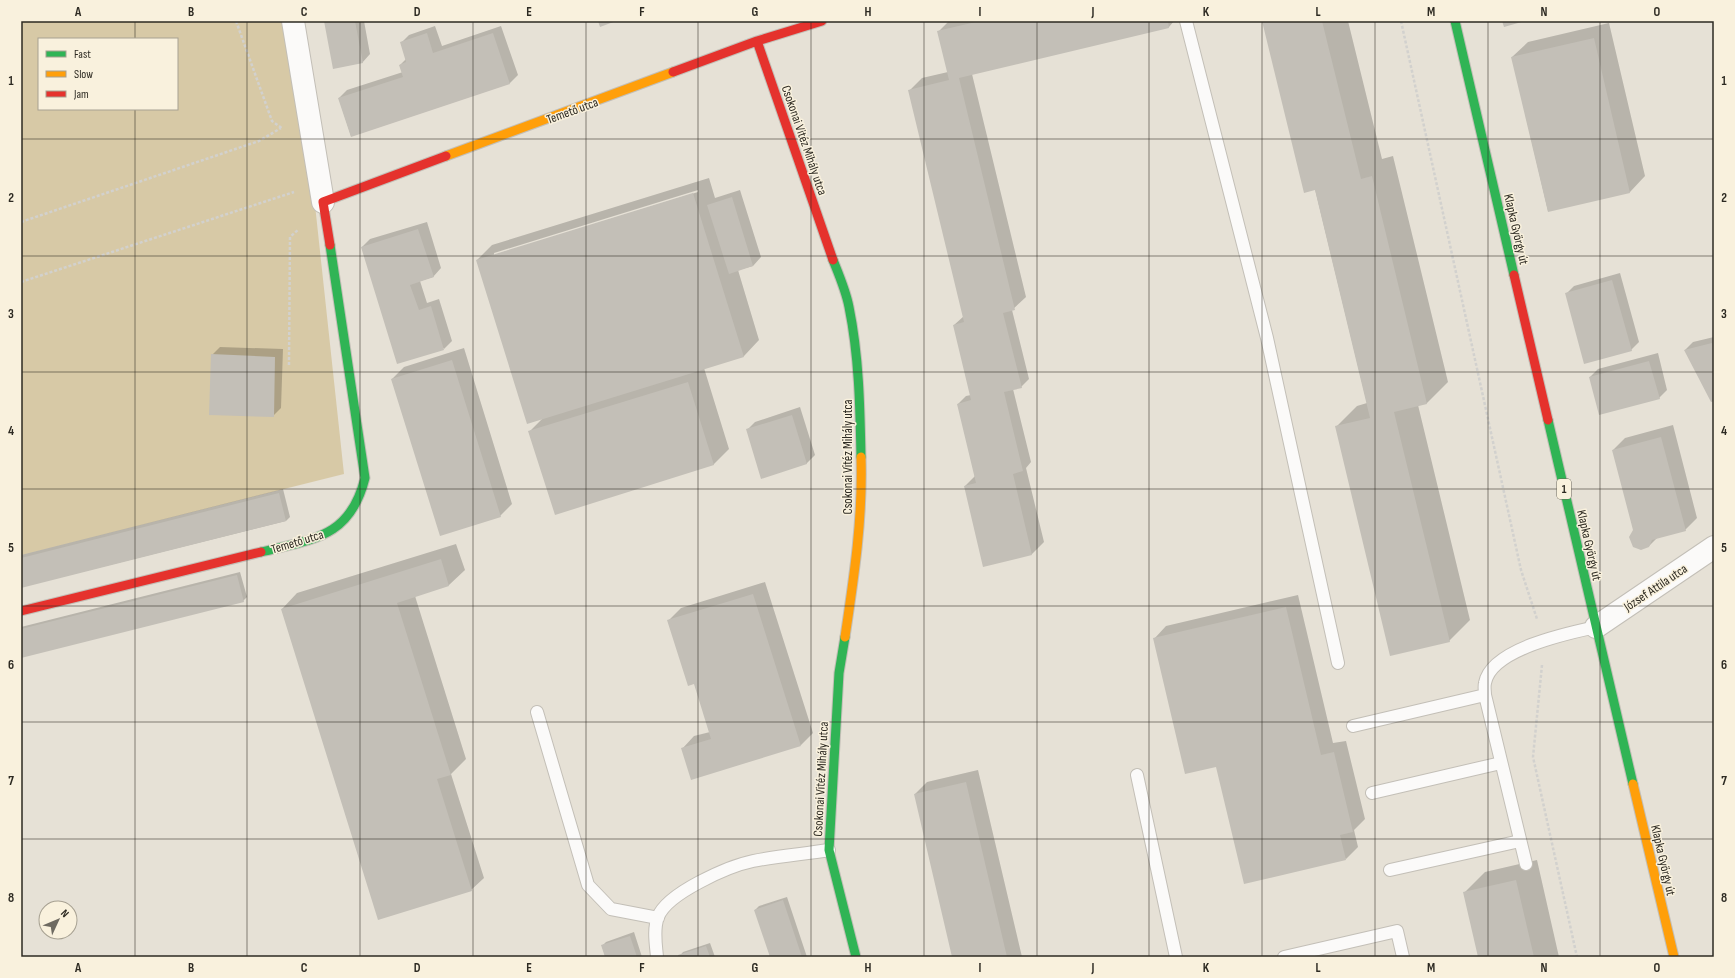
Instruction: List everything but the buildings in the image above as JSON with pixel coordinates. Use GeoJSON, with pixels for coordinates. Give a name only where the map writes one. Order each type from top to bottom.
{"type":"FeatureCollection","features":[{"type":"Feature","properties":{"kind":"street","name":"Temető utca"},"geometry":{"type":"LineString","coordinates":[[21,611],[313,538],[336,528],[346,520],[355,509],[361,498],[365,478],[323,202],[293,21]]}},
{"type":"Feature","properties":{"kind":"street","name":"Temető utca"},"geometry":{"type":"LineString","coordinates":[[323,202],[757,41],[822,21]]}},
{"type":"Feature","properties":{"kind":"street","name":"Klapka György út"},"geometry":{"type":"LineString","coordinates":[[1455,21],[1674,957]]}},
{"type":"Feature","properties":{"kind":"street","name":"Csokonai Vitéz Mihály utca"},"geometry":{"type":"LineString","coordinates":[[757,41],[849,305],[860,386],[862,489],[857,557],[839,673],[829,850],[856,957]]}},
{"type":"Feature","properties":{"kind":"street","name":"József Attila utca"},"geometry":{"type":"LineString","coordinates":[[1596,627],[1714,547]]}},
{"type":"Feature","properties":{"kind":"lane"},"geometry":{"type":"LineString","coordinates":[[1186,21],[1267,338],[1338,663]]}},
{"type":"Feature","properties":{"kind":"lane"},"geometry":{"type":"LineString","coordinates":[[1526,864],[1485,695],[1485,682],[1494,668],[1507,656],[1544,639],[1596,627]]}},
{"type":"Feature","properties":{"kind":"lane"},"geometry":{"type":"LineString","coordinates":[[1353,726],[1485,695]]}},
{"type":"Feature","properties":{"kind":"lane"},"geometry":{"type":"LineString","coordinates":[[537,712],[588,885],[611,909],[658,918]]}},
{"type":"Feature","properties":{"kind":"lane"},"geometry":{"type":"LineString","coordinates":[[1372,793],[1501,763]]}},
{"type":"Feature","properties":{"kind":"lane"},"geometry":{"type":"LineString","coordinates":[[1137,775],[1176,957]]}},
{"type":"Feature","properties":{"kind":"lane"},"geometry":{"type":"LineString","coordinates":[[1390,870],[1520,841]]}},
{"type":"Feature","properties":{"kind":"lane"},"geometry":{"type":"LineString","coordinates":[[658,957],[655,937],[658,918],[666,905],[680,894],[702,881],[752,861],[829,850]]}},
{"type":"Feature","properties":{"kind":"lane"},"geometry":{"type":"LineString","coordinates":[[1284,957],[1397,931],[1403,957]]}},
{"type":"Feature","properties":{"kind":"path"},"geometry":{"type":"LineString","coordinates":[[236,21],[272,121],[285,131]]}},
{"type":"Feature","properties":{"kind":"path"},"geometry":{"type":"LineString","coordinates":[[1401,21],[1521,570],[1544,639],[1533,757],[1577,957]]}},
{"type":"Feature","properties":{"kind":"path"},"geometry":{"type":"LineString","coordinates":[[21,222],[259,141],[281,128]]}},
{"type":"Feature","properties":{"kind":"path"},"geometry":{"type":"LineString","coordinates":[[21,282],[301,190]]}},
{"type":"Feature","properties":{"kind":"path"},"geometry":{"type":"LineString","coordinates":[[289,365],[290,237],[300,228]]}},
{"type":"Feature","properties":{"kind":"shaded area"},"geometry":{"type":"Polygon","coordinates":[[[21,21],[282,21],[312,177],[344,474],[21,555],[21,21]]]}},
{"type":"Feature","properties":{"kind":"traffic: fast"},"geometry":{"type":"LineString","coordinates":[[1455,21],[1514,275]]}},
{"type":"Feature","properties":{"kind":"traffic: fast"},"geometry":{"type":"LineString","coordinates":[[261,552],[313,539],[327,533],[350,513],[358,498],[365,478],[330,245]]}},
{"type":"Feature","properties":{"kind":"traffic: fast"},"geometry":{"type":"LineString","coordinates":[[833,260],[846,295],[855,344],[861,457]]}},
{"type":"Feature","properties":{"kind":"traffic: fast"},"geometry":{"type":"LineString","coordinates":[[1548,420],[1633,784]]}},
{"type":"Feature","properties":{"kind":"traffic: fast"},"geometry":{"type":"LineString","coordinates":[[845,637],[839,673],[829,850],[856,957]]}},
{"type":"Feature","properties":{"kind":"traffic: slow"},"geometry":{"type":"LineString","coordinates":[[446,156],[673,72]]}},
{"type":"Feature","properties":{"kind":"traffic: slow"},"geometry":{"type":"LineString","coordinates":[[845,637],[855,570],[861,502],[861,457]]}},
{"type":"Feature","properties":{"kind":"traffic: slow"},"geometry":{"type":"LineString","coordinates":[[1633,784],[1674,957]]}},
{"type":"Feature","properties":{"kind":"traffic: jam"},"geometry":{"type":"LineString","coordinates":[[673,72],[757,41],[822,21]]}},
{"type":"Feature","properties":{"kind":"traffic: jam"},"geometry":{"type":"LineString","coordinates":[[757,41],[833,260]]}},
{"type":"Feature","properties":{"kind":"traffic: jam"},"geometry":{"type":"LineString","coordinates":[[330,245],[323,202],[446,156]]}},
{"type":"Feature","properties":{"kind":"traffic: jam"},"geometry":{"type":"LineString","coordinates":[[1514,275],[1548,420]]}},
{"type":"Feature","properties":{"kind":"traffic: jam"},"geometry":{"type":"LineString","coordinates":[[21,611],[261,552]]}}]}
